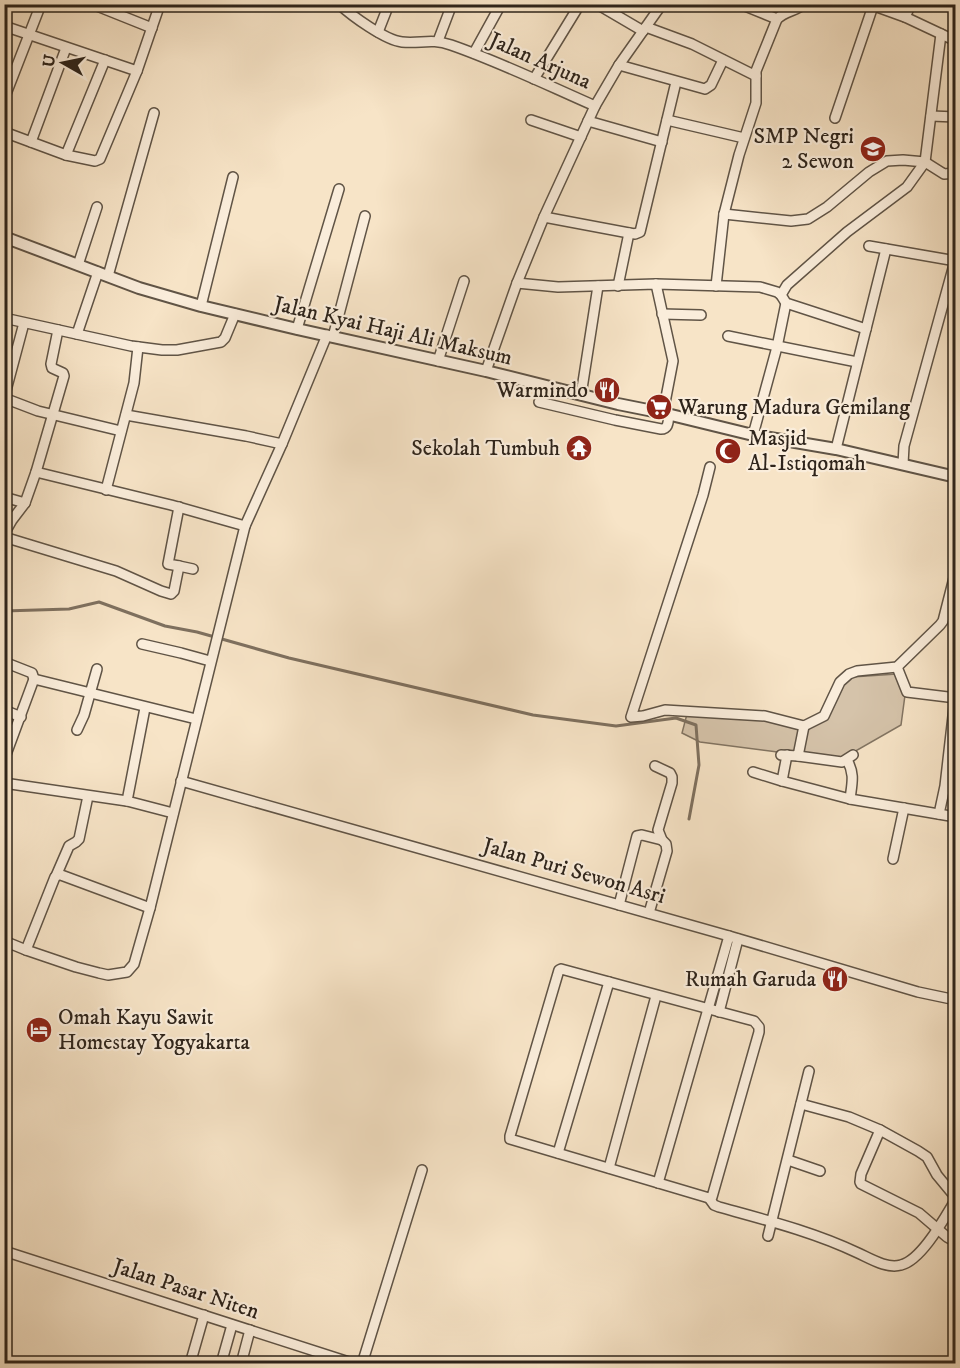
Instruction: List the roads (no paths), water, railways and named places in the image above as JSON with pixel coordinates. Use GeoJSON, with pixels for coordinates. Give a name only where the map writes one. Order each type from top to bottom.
{"type":"FeatureCollection","features":[{"type":"Feature","properties":{"kind":"street"},"geometry":{"type":"LineString","coordinates":[[4,99],[41,4]]}},
{"type":"Feature","properties":{"kind":"street"},"geometry":{"type":"LineString","coordinates":[[92,4],[110,8],[152,28]]}},
{"type":"Feature","properties":{"kind":"street"},"geometry":{"type":"LineString","coordinates":[[4,132],[66,155],[95,161],[100,159],[137,71],[160,4]]}},
{"type":"Feature","properties":{"kind":"street","name":"Jalan Arjuna"},"geometry":{"type":"LineString","coordinates":[[339,4],[347,12],[392,39],[401,42],[438,41],[474,53],[595,106]]}},
{"type":"Feature","properties":{"kind":"street"},"geometry":{"type":"LineString","coordinates":[[378,32],[388,4]]}},
{"type":"Feature","properties":{"kind":"street"},"geometry":{"type":"LineString","coordinates":[[438,41],[452,4]]}},
{"type":"Feature","properties":{"kind":"street"},"geometry":{"type":"LineString","coordinates":[[474,53],[501,4]]}},
{"type":"Feature","properties":{"kind":"street"},"geometry":{"type":"LineString","coordinates":[[534,79],[580,4]]}},
{"type":"Feature","properties":{"kind":"street"},"geometry":{"type":"LineString","coordinates":[[597,4],[645,29],[692,44],[756,76]]}},
{"type":"Feature","properties":{"kind":"street"},"geometry":{"type":"LineString","coordinates":[[486,371],[517,284],[580,137],[595,106],[620,65],[662,4]]}},
{"type":"Feature","properties":{"kind":"street"},"geometry":{"type":"LineString","coordinates":[[740,4],[777,19]]}},
{"type":"Feature","properties":{"kind":"street"},"geometry":{"type":"LineString","coordinates":[[716,286],[724,214],[744,138],[756,104],[758,65],[777,19],[804,4]]}},
{"type":"Feature","properties":{"kind":"street"},"geometry":{"type":"LineString","coordinates":[[905,16],[911,4]]}},
{"type":"Feature","properties":{"kind":"street"},"geometry":{"type":"LineString","coordinates":[[835,118],[871,5],[905,16],[956,41]]}},
{"type":"Feature","properties":{"kind":"street"},"geometry":{"type":"LineString","coordinates":[[4,26],[137,71]]}},
{"type":"Feature","properties":{"kind":"street"},"geometry":{"type":"LineString","coordinates":[[753,435],[777,347],[787,285],[847,232],[907,187],[925,162],[941,34]]}},
{"type":"Feature","properties":{"kind":"street"},"geometry":{"type":"LineString","coordinates":[[31,142],[66,48]]}},
{"type":"Feature","properties":{"kind":"street"},"geometry":{"type":"LineString","coordinates":[[66,155],[105,60]]}},
{"type":"Feature","properties":{"kind":"street"},"geometry":{"type":"LineString","coordinates":[[620,65],[701,89],[711,85],[723,60]]}},
{"type":"Feature","properties":{"kind":"street"},"geometry":{"type":"LineString","coordinates":[[544,217],[635,234],[641,230],[676,82]]}},
{"type":"Feature","properties":{"kind":"street"},"geometry":{"type":"LineString","coordinates":[[77,334],[103,274],[154,113]]}},
{"type":"Feature","properties":{"kind":"street"},"geometry":{"type":"LineString","coordinates":[[931,116],[956,117]]}},
{"type":"Feature","properties":{"kind":"street"},"geometry":{"type":"LineString","coordinates":[[531,120],[580,137]]}},
{"type":"Feature","properties":{"kind":"street"},"geometry":{"type":"LineString","coordinates":[[667,120],[744,138]]}},
{"type":"Feature","properties":{"kind":"street"},"geometry":{"type":"LineString","coordinates":[[588,121],[662,142]]}},
{"type":"Feature","properties":{"kind":"street"},"geometry":{"type":"LineString","coordinates":[[724,214],[791,221],[808,219],[827,207],[879,165],[896,160],[925,162],[944,174],[956,173]]}},
{"type":"Feature","properties":{"kind":"street"},"geometry":{"type":"LineString","coordinates":[[201,306],[234,177]]}},
{"type":"Feature","properties":{"kind":"street"},"geometry":{"type":"LineString","coordinates":[[297,329],[339,189]]}},
{"type":"Feature","properties":{"kind":"street"},"geometry":{"type":"LineString","coordinates":[[78,265],[97,207]]}},
{"type":"Feature","properties":{"kind":"street"},"geometry":{"type":"LineString","coordinates":[[4,940],[76,967],[108,975],[127,972],[134,964],[245,526],[330,336],[365,216]]}},
{"type":"Feature","properties":{"kind":"street"},"geometry":{"type":"LineString","coordinates":[[618,286],[628,233]]}},
{"type":"Feature","properties":{"kind":"street","name":"Jalan Kyai Haji Ali Maksum"},"geometry":{"type":"LineString","coordinates":[[4,237],[139,288],[201,306],[486,371],[618,405],[753,435],[836,449],[956,477]]}},
{"type":"Feature","properties":{"kind":"street"},"geometry":{"type":"LineString","coordinates":[[868,246],[955,261],[904,446],[903,464]]}},
{"type":"Feature","properties":{"kind":"street"},"geometry":{"type":"LineString","coordinates":[[836,449],[886,249]]}},
{"type":"Feature","properties":{"kind":"street"},"geometry":{"type":"LineString","coordinates":[[438,361],[465,281]]}},
{"type":"Feature","properties":{"kind":"street"},"geometry":{"type":"LineString","coordinates":[[517,284],[558,287],[656,284],[760,287],[777,292],[784,299],[866,329]]}},
{"type":"Feature","properties":{"kind":"street"},"geometry":{"type":"LineString","coordinates":[[539,402],[663,429],[668,425],[666,414],[673,361],[656,284]]}},
{"type":"Feature","properties":{"kind":"street"},"geometry":{"type":"LineString","coordinates":[[581,395],[598,286]]}},
{"type":"Feature","properties":{"kind":"street"},"geometry":{"type":"LineString","coordinates":[[4,318],[138,347],[177,350],[218,344],[225,338],[235,314]]}},
{"type":"Feature","properties":{"kind":"street"},"geometry":{"type":"LineString","coordinates":[[662,314],[701,315]]}},
{"type":"Feature","properties":{"kind":"street"},"geometry":{"type":"LineString","coordinates":[[24,323],[4,398],[38,411],[121,431]]}},
{"type":"Feature","properties":{"kind":"street"},"geometry":{"type":"LineString","coordinates":[[58,330],[51,364],[52,368],[63,373],[64,376],[25,503],[12,520],[4,536],[116,571],[168,594],[174,591],[179,566]]}},
{"type":"Feature","properties":{"kind":"street"},"geometry":{"type":"LineString","coordinates":[[728,336],[858,362]]}},
{"type":"Feature","properties":{"kind":"street"},"geometry":{"type":"LineString","coordinates":[[106,490],[134,383],[138,347]]}},
{"type":"Feature","properties":{"kind":"street"},"geometry":{"type":"LineString","coordinates":[[615,420],[618,405]]}},
{"type":"Feature","properties":{"kind":"street"},"geometry":{"type":"LineString","coordinates":[[126,415],[246,435],[282,444]]}},
{"type":"Feature","properties":{"kind":"street"},"geometry":{"type":"LineString","coordinates":[[710,467],[631,717],[664,710],[765,716],[804,726],[824,716],[840,682],[849,674],[857,671],[897,667],[943,621],[952,598],[956,570]]}},
{"type":"Feature","properties":{"kind":"street"},"geometry":{"type":"LineString","coordinates":[[36,471],[245,526]]}},
{"type":"Feature","properties":{"kind":"street"},"geometry":{"type":"LineString","coordinates":[[4,497],[25,503]]}},
{"type":"Feature","properties":{"kind":"street"},"geometry":{"type":"LineString","coordinates":[[179,507],[168,564],[193,569]]}},
{"type":"Feature","properties":{"kind":"street"},"geometry":{"type":"LineString","coordinates":[[142,644],[210,662]]}},
{"type":"Feature","properties":{"kind":"street"},"geometry":{"type":"LineString","coordinates":[[4,662],[34,675],[4,760]]}},
{"type":"Feature","properties":{"kind":"street"},"geometry":{"type":"LineString","coordinates":[[897,667],[907,692],[955,695],[945,786],[939,814]]}},
{"type":"Feature","properties":{"kind":"street"},"geometry":{"type":"LineString","coordinates":[[77,730],[91,694],[97,669]]}},
{"type":"Feature","properties":{"kind":"street"},"geometry":{"type":"LineString","coordinates":[[34,679],[196,719]]}},
{"type":"Feature","properties":{"kind":"street"},"geometry":{"type":"LineString","coordinates":[[127,801],[145,708]]}},
{"type":"Feature","properties":{"kind":"street"},"geometry":{"type":"LineString","coordinates":[[4,710],[21,717]]}},
{"type":"Feature","properties":{"kind":"street"},"geometry":{"type":"LineString","coordinates":[[798,756],[804,726]]}},
{"type":"Feature","properties":{"kind":"street"},"geometry":{"type":"LineString","coordinates":[[782,781],[784,755],[842,762],[849,760],[852,770],[849,799]]}},
{"type":"Feature","properties":{"kind":"street"},"geometry":{"type":"LineString","coordinates":[[649,913],[667,851],[666,844],[658,830],[672,783],[672,777],[668,771],[655,766]]}},
{"type":"Feature","properties":{"kind":"street"},"geometry":{"type":"LineString","coordinates":[[753,772],[849,799],[956,817]]}},
{"type":"Feature","properties":{"kind":"street","name":"Jalan Puri Sewon Asri"},"geometry":{"type":"LineString","coordinates":[[181,781],[619,904],[918,992],[956,1000]]}},
{"type":"Feature","properties":{"kind":"street"},"geometry":{"type":"LineString","coordinates":[[4,783],[127,801],[173,813]]}},
{"type":"Feature","properties":{"kind":"street"},"geometry":{"type":"LineString","coordinates":[[26,950],[69,846],[78,840],[88,796]]}},
{"type":"Feature","properties":{"kind":"street"},"geometry":{"type":"LineString","coordinates":[[893,859],[904,808]]}},
{"type":"Feature","properties":{"kind":"street"},"geometry":{"type":"LineString","coordinates":[[619,904],[636,836],[642,835],[662,840]]}},
{"type":"Feature","properties":{"kind":"street"},"geometry":{"type":"LineString","coordinates":[[56,876],[61,875],[150,908]]}},
{"type":"Feature","properties":{"kind":"street"},"geometry":{"type":"LineString","coordinates":[[719,1012],[720,988],[734,937]]}},
{"type":"Feature","properties":{"kind":"street"},"geometry":{"type":"LineString","coordinates":[[709,1198],[714,1195],[759,1027],[754,1021],[559,970],[509,1138],[709,1198],[714,1205],[719,1207],[842,1245],[875,1261],[896,1266],[903,1265],[914,1258],[938,1228],[956,1198],[942,1182],[927,1157],[880,1130],[849,1117],[801,1104]]}},
{"type":"Feature","properties":{"kind":"street"},"geometry":{"type":"LineString","coordinates":[[558,1153],[609,982]]}},
{"type":"Feature","properties":{"kind":"street"},"geometry":{"type":"LineString","coordinates":[[658,1183],[708,1009],[720,988]]}},
{"type":"Feature","properties":{"kind":"street"},"geometry":{"type":"LineString","coordinates":[[609,1168],[656,996]]}},
{"type":"Feature","properties":{"kind":"street"},"geometry":{"type":"LineString","coordinates":[[768,1236],[808,1071]]}},
{"type":"Feature","properties":{"kind":"street"},"geometry":{"type":"LineString","coordinates":[[880,1130],[861,1174],[861,1184],[919,1213],[956,1242]]}},
{"type":"Feature","properties":{"kind":"street"},"geometry":{"type":"LineString","coordinates":[[788,1160],[820,1171]]}},
{"type":"Feature","properties":{"kind":"street"},"geometry":{"type":"LineString","coordinates":[[362,1364],[422,1170]]}},
{"type":"Feature","properties":{"kind":"street","name":"Jalan Pasar Niten"},"geometry":{"type":"LineString","coordinates":[[4,1251],[355,1364]]}},
{"type":"Feature","properties":{"kind":"street"},"geometry":{"type":"LineString","coordinates":[[190,1364],[204,1316]]}},
{"type":"Feature","properties":{"kind":"street"},"geometry":{"type":"LineString","coordinates":[[221,1364],[232,1324]]}},
{"type":"Feature","properties":{"kind":"street"},"geometry":{"type":"LineString","coordinates":[[241,1364],[250,1330]]}},
{"type":"Feature","properties":{"kind":"waterway"},"geometry":{"type":"LineString","coordinates":[[4,611],[69,609],[99,602],[165,626],[197,632],[289,658],[533,715],[616,726],[676,718],[696,725],[699,765],[689,819]]}},
{"type":"Feature","properties":{"kind":"place","name":"SMP Negri 2 Sewon"},"geometry":{"type":"Point","coordinates":[873,149]}},
{"type":"Feature","properties":{"kind":"place","name":"Warmindo"},"geometry":{"type":"Point","coordinates":[607,390]}},
{"type":"Feature","properties":{"kind":"place","name":"Warung Madura Gemilang"},"geometry":{"type":"Point","coordinates":[659,407]}},
{"type":"Feature","properties":{"kind":"place","name":"Sekolah Tumbuh"},"geometry":{"type":"Point","coordinates":[579,448]}},
{"type":"Feature","properties":{"kind":"place","name":"Masjid Al-Istiqomah"},"geometry":{"type":"Point","coordinates":[728,451]}},
{"type":"Feature","properties":{"kind":"place","name":"Rumah Garuda"},"geometry":{"type":"Point","coordinates":[835,979]}},
{"type":"Feature","properties":{"kind":"place","name":"Omah Kayu Sawit Homestay Yogyakarta"},"geometry":{"type":"Point","coordinates":[39,1030]}}]}
